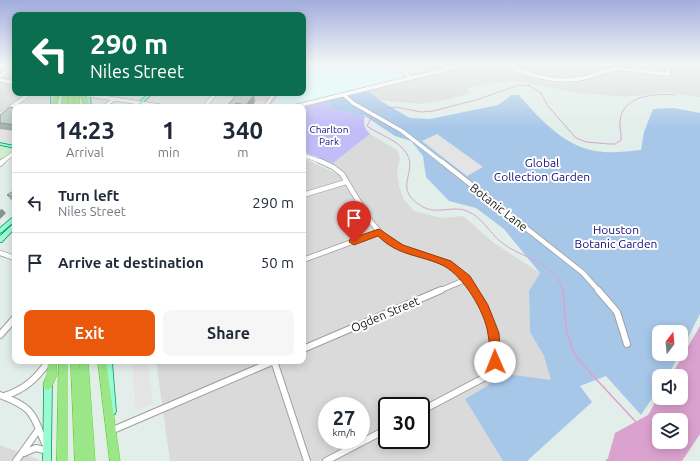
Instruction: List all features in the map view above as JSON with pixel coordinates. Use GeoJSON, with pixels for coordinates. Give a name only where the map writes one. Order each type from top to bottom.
{"type":"FeatureCollection","features":[{"type":"Feature","properties":{"kind":"highway"},"geometry":{"type":"LineString","coordinates":[[48,385],[52,375],[50,364]]}},
{"type":"Feature","properties":{"kind":"highway"},"geometry":{"type":"LineString","coordinates":[[62,461],[63,364]]}},
{"type":"Feature","properties":{"kind":"highway"},"geometry":{"type":"LineString","coordinates":[[75,364],[80,461]]}},
{"type":"Feature","properties":{"kind":"highway"},"geometry":{"type":"LineString","coordinates":[[84,364],[90,461]]}},
{"type":"Feature","properties":{"kind":"highway"},"geometry":{"type":"LineString","coordinates":[[102,364],[115,461]]}},
{"type":"Feature","properties":{"kind":"main road"},"geometry":{"type":"LineString","coordinates":[[142,104],[149,96]]}},
{"type":"Feature","properties":{"kind":"main road"},"geometry":{"type":"LineString","coordinates":[[142,104],[152,96]]}},
{"type":"Feature","properties":{"kind":"main road"},"geometry":{"type":"LineString","coordinates":[[0,144],[12,146]]}},
{"type":"Feature","properties":{"kind":"main road"},"geometry":{"type":"LineString","coordinates":[[0,231],[12,221]]}},
{"type":"Feature","properties":{"kind":"main road"},"geometry":{"type":"LineString","coordinates":[[0,240],[12,228]]}},
{"type":"Feature","properties":{"kind":"main road"},"geometry":{"type":"LineString","coordinates":[[108,364],[115,461]]}},
{"type":"Feature","properties":{"kind":"main road"},"geometry":{"type":"LineString","coordinates":[[47,461],[48,385]]}},
{"type":"Feature","properties":{"kind":"street"},"geometry":{"type":"LineString","coordinates":[[305,104],[375,87]]}},
{"type":"Feature","properties":{"kind":"street","name":"Botanic Lane"},"geometry":{"type":"LineString","coordinates":[[344,94],[348,100],[391,124],[583,273],[617,312],[628,344]]}},
{"type":"Feature","properties":{"kind":"street"},"geometry":{"type":"LineString","coordinates":[[16,104],[28,96]]}},
{"type":"Feature","properties":{"kind":"street"},"geometry":{"type":"LineString","coordinates":[[100,96],[142,104]]}},
{"type":"Feature","properties":{"kind":"street"},"geometry":{"type":"LineString","coordinates":[[207,104],[213,96]]}},
{"type":"Feature","properties":{"kind":"street"},"geometry":{"type":"LineString","coordinates":[[267,104],[274,96]]}},
{"type":"Feature","properties":{"kind":"street"},"geometry":{"type":"LineString","coordinates":[[108,104],[114,99]]}},
{"type":"Feature","properties":{"kind":"street"},"geometry":{"type":"LineString","coordinates":[[0,115],[12,107]]}},
{"type":"Feature","properties":{"kind":"street"},"geometry":{"type":"LineString","coordinates":[[0,164],[12,154]]}},
{"type":"Feature","properties":{"kind":"street"},"geometry":{"type":"LineString","coordinates":[[306,156],[342,173],[346,182],[379,232],[388,241],[400,248],[448,264],[467,279],[484,308],[494,333],[496,353],[493,373],[430,407]]}},
{"type":"Feature","properties":{"kind":"street"},"geometry":{"type":"LineString","coordinates":[[306,194],[346,182]]}},
{"type":"Feature","properties":{"kind":"street"},"geometry":{"type":"LineString","coordinates":[[306,259],[379,232]]}},
{"type":"Feature","properties":{"kind":"street"},"geometry":{"type":"LineString","coordinates":[[0,254],[12,257]]}},
{"type":"Feature","properties":{"kind":"street","name":"Ogden Street"},"geometry":{"type":"LineString","coordinates":[[306,348],[467,279]]}},
{"type":"Feature","properties":{"kind":"street"},"geometry":{"type":"LineString","coordinates":[[0,335],[12,321]]}},
{"type":"Feature","properties":{"kind":"street"},"geometry":{"type":"LineString","coordinates":[[1,396],[14,393],[29,386],[47,364]]}},
{"type":"Feature","properties":{"kind":"street"},"geometry":{"type":"LineString","coordinates":[[113,430],[267,364]]}},
{"type":"Feature","properties":{"kind":"street"},"geometry":{"type":"LineString","coordinates":[[275,364],[307,461]]}},
{"type":"Feature","properties":{"kind":"street"},"geometry":{"type":"LineString","coordinates":[[1,396],[24,405],[30,410],[48,451]]}},
{"type":"Feature","properties":{"kind":"street"},"geometry":{"type":"LineString","coordinates":[[18,459],[39,429]]}},
{"type":"Feature","properties":{"kind":"street"},"geometry":{"type":"LineString","coordinates":[[326,461],[378,434]]}},
{"type":"Feature","properties":{"kind":"street"},"geometry":{"type":"LineString","coordinates":[[18,459],[27,451],[38,446],[48,451]]}},
{"type":"Feature","properties":{"kind":"shaded area"},"geometry":{"type":"Polygon","coordinates":[[[0,87],[12,87],[12,96],[24,96],[12,104],[0,113],[0,87]]]}},
{"type":"Feature","properties":{"kind":"shaded area"},"geometry":{"type":"Polygon","coordinates":[[[306,87],[363,87],[293,104],[272,104],[278,96],[306,96],[306,87]]]}},
{"type":"Feature","properties":{"kind":"shaded area"},"geometry":{"type":"Polygon","coordinates":[[[386,87],[474,87],[467,88],[471,93],[450,99],[421,104],[379,100],[369,91],[386,87]]]}},
{"type":"Feature","properties":{"kind":"shaded area"},"geometry":{"type":"Polygon","coordinates":[[[544,87],[700,87],[700,97],[663,92],[626,97],[572,92],[544,87]]]}},
{"type":"Feature","properties":{"kind":"shaded area"},"geometry":{"type":"Polygon","coordinates":[[[222,96],[278,96],[273,103],[222,96]]]}},
{"type":"Feature","properties":{"kind":"shaded area"},"geometry":{"type":"Polygon","coordinates":[[[12,113],[12,153],[0,163],[0,117],[12,113]]]}},
{"type":"Feature","properties":{"kind":"shaded area"},"geometry":{"type":"Polygon","coordinates":[[[0,129],[12,131],[12,143],[0,141],[0,129]]]}},
{"type":"Feature","properties":{"kind":"shaded area"},"geometry":{"type":"Polygon","coordinates":[[[370,134],[398,151],[400,159],[397,171],[399,186],[404,200],[414,211],[442,218],[463,216],[494,243],[540,273],[529,291],[530,332],[544,356],[552,381],[506,374],[497,375],[487,386],[465,399],[503,461],[170,461],[156,364],[306,364],[306,159],[337,174],[333,163],[370,134]]]}},
{"type":"Feature","properties":{"kind":"shaded area"},"geometry":{"type":"Polygon","coordinates":[[[437,134],[483,167],[467,176],[422,141],[437,134]]]}},
{"type":"Feature","properties":{"kind":"shaded area"},"geometry":{"type":"Polygon","coordinates":[[[700,326],[700,434],[682,461],[605,461],[608,458],[615,433],[648,415],[654,405],[688,405],[688,369],[675,369],[680,361],[688,361],[688,347],[700,326]]]}},
{"type":"Feature","properties":{"kind":"shaded area"},"geometry":{"type":"Polygon","coordinates":[[[137,364],[148,364],[153,404],[136,411],[132,366],[137,364]]]}},
{"type":"Feature","properties":{"kind":"shaded area"},"geometry":{"type":"Polygon","coordinates":[[[0,445],[39,460],[39,461],[0,461],[0,445]]]}},
{"type":"Feature","properties":{"kind":"green space","name":"Houston Botanic Garden"},"geometry":{"type":"Polygon","coordinates":[[[369,91],[379,100],[410,118],[430,119],[498,105],[512,95],[519,95],[536,115],[567,140],[591,150],[604,152],[641,150],[644,132],[653,109],[674,108],[700,113],[700,314],[688,337],[688,325],[652,325],[652,361],[676,361],[672,369],[652,369],[652,398],[641,415],[606,376],[580,386],[592,402],[527,461],[503,461],[465,399],[487,386],[497,375],[506,374],[551,380],[544,356],[530,332],[529,291],[540,273],[504,229],[476,208],[449,201],[426,177],[423,156],[411,141],[395,136],[365,116],[333,110],[327,101],[369,91]]]}},
{"type":"Feature","properties":{"kind":"green space","name":"Charlton Park"},"geometry":{"type":"Polygon","coordinates":[[[327,101],[333,110],[365,116],[364,126],[370,134],[333,163],[306,153],[306,106],[327,101]]]}},
{"type":"Feature","properties":{"kind":"building"},"geometry":{"type":"Polygon","coordinates":[[[236,96],[253,96],[247,104],[229,104],[236,96]]]}},
{"type":"Feature","properties":{"kind":"building"},"geometry":{"type":"Polygon","coordinates":[[[10,107],[12,107],[12,125],[0,123],[0,115],[10,107]]]}},
{"type":"Feature","properties":{"kind":"building"},"geometry":{"type":"Polygon","coordinates":[[[12,192],[12,196],[7,195],[12,192]]]}},
{"type":"Feature","properties":{"kind":"waterway"},"geometry":{"type":"LineString","coordinates":[[375,113],[383,109],[396,107],[421,112],[433,111],[476,100],[515,87]]}},
{"type":"Feature","properties":{"kind":"waterway"},"geometry":{"type":"LineString","coordinates":[[531,87],[541,93],[547,105],[576,138],[586,142],[609,144],[615,144],[621,140],[620,121],[622,112],[633,101],[650,95],[676,95]]}},
{"type":"Feature","properties":{"kind":"waterway"},"geometry":{"type":"LineString","coordinates":[[373,115],[367,126],[394,141],[407,154],[410,161],[407,187],[409,194],[414,200],[428,209],[462,209],[477,217],[501,242],[509,248],[537,262],[553,273],[559,281],[563,291]]}},
{"type":"Feature","properties":{"kind":"waterway"},"geometry":{"type":"LineString","coordinates":[[563,290],[566,328],[573,351],[582,364],[636,422]]}},
{"type":"Feature","properties":{"kind":"route"},"geometry":{"type":"LineString","coordinates":[[354,242],[379,232],[388,241],[400,248],[448,264],[467,279],[484,308],[494,333],[496,353],[495,362]]}},
{"type":"Feature","properties":{"kind":"park label","name":"Global Collection Garden"},"geometry":{"type":"Point","coordinates":[542,169]}}]}
